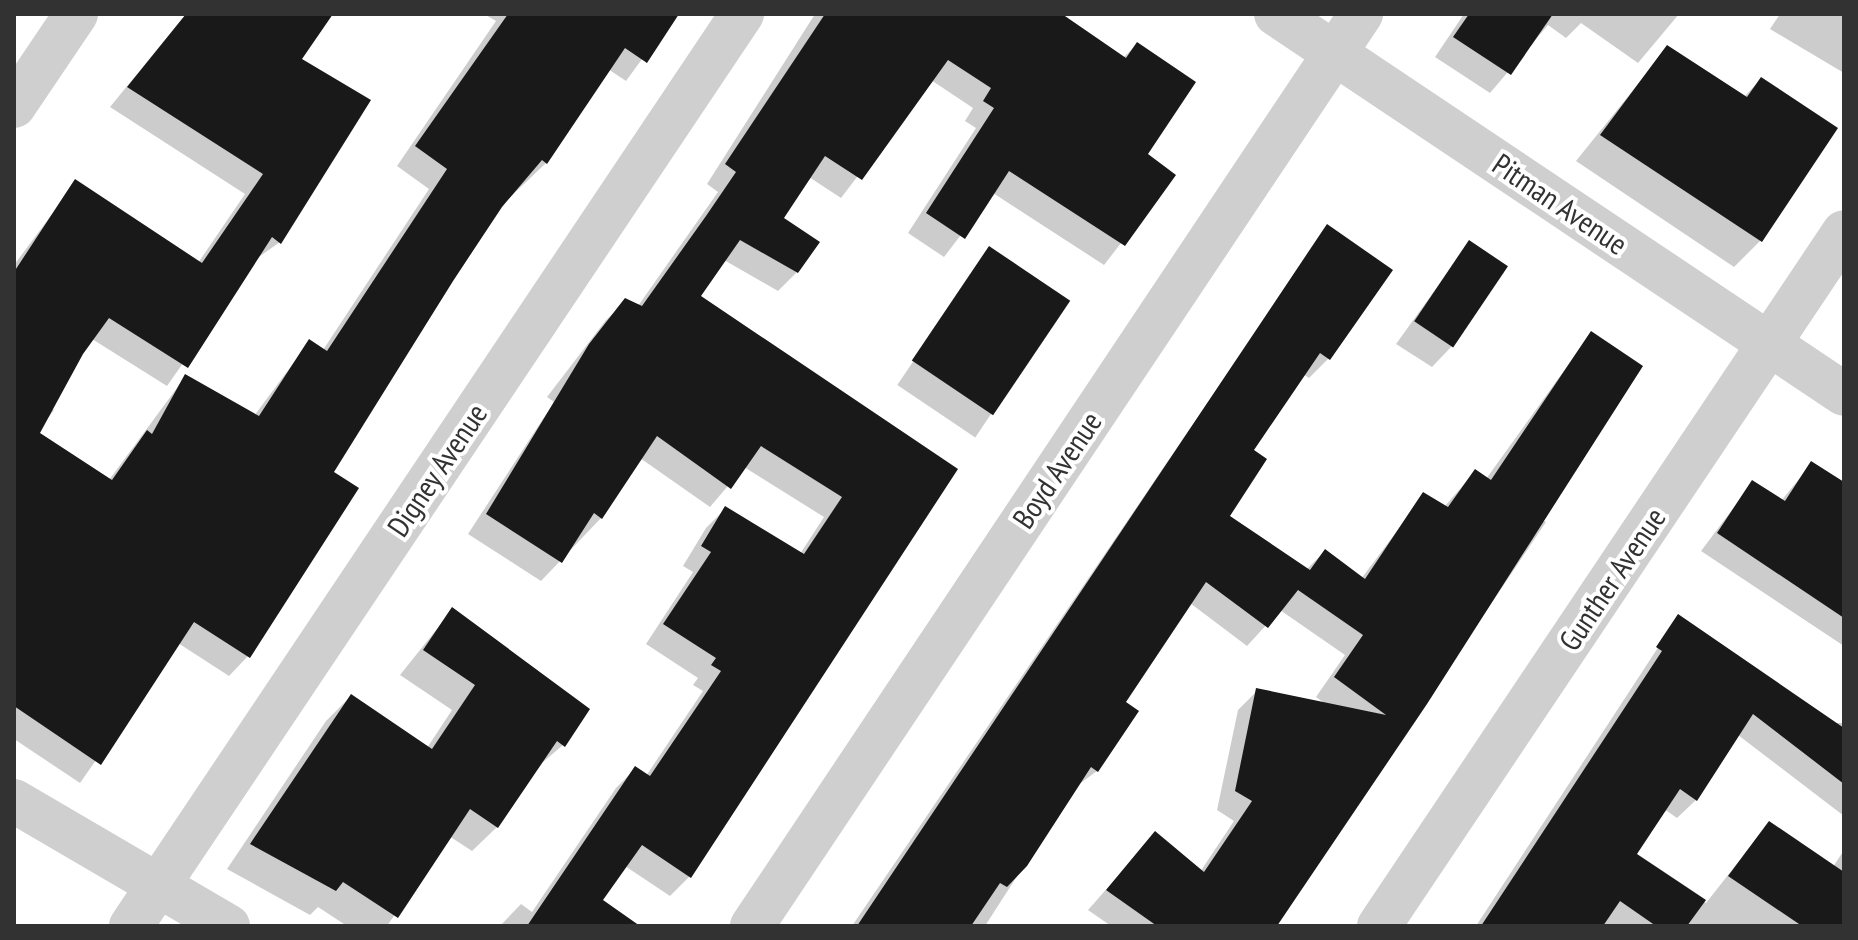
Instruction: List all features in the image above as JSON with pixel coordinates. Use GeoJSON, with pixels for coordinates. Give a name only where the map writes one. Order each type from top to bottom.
{"type":"FeatureCollection","features":[{"type":"Feature","properties":{"kind":"street"},"geometry":{"type":"LineString","coordinates":[[14,106],[76,14]]}},
{"type":"Feature","properties":{"kind":"street","name":"Digney Avenue"},"geometry":{"type":"LineString","coordinates":[[131,926],[742,14]]}},
{"type":"Feature","properties":{"kind":"street","name":"Pitman Avenue"},"geometry":{"type":"LineString","coordinates":[[1276,14],[1844,394]]}},
{"type":"Feature","properties":{"kind":"street","name":"Boyd Avenue"},"geometry":{"type":"LineString","coordinates":[[752,926],[1361,14]]}},
{"type":"Feature","properties":{"kind":"street","name":"Gunther Avenue"},"geometry":{"type":"LineString","coordinates":[[1379,926],[1844,232]]}},
{"type":"Feature","properties":{"kind":"street"},"geometry":{"type":"LineString","coordinates":[[14,801],[228,926]]}},
{"type":"Feature","properties":{"kind":"building"},"geometry":{"type":"Polygon","coordinates":[[[186,14],[333,14],[302,59],[371,100],[281,244],[272,237],[188,368],[109,318],[83,354],[40,433],[112,480],[147,430],[152,434],[185,374],[259,416],[309,339],[327,351],[447,169],[415,146],[508,14],[679,14],[647,63],[625,48],[547,164],[542,160],[502,207],[334,472],[359,488],[250,658],[194,622],[101,765],[14,706],[14,272],[75,179],[202,263],[263,174],[127,87],[186,14]]]}},
{"type":"Feature","properties":{"kind":"building"},"geometry":{"type":"Polygon","coordinates":[[[825,14],[1062,14],[1126,58],[1137,42],[1196,82],[1148,154],[1176,175],[1125,246],[1009,171],[965,239],[926,213],[994,108],[983,101],[991,88],[948,60],[862,180],[825,156],[784,218],[820,242],[798,273],[740,240],[701,296],[958,469],[691,878],[642,845],[603,900],[640,926],[527,926],[635,766],[650,776],[721,671],[711,665],[716,658],[663,624],[711,552],[701,546],[725,506],[804,554],[842,497],[761,446],[731,489],[657,436],[602,519],[594,513],[562,563],[486,514],[589,344],[625,298],[642,306],[736,172],[725,164],[825,14]]]}},
{"type":"Feature","properties":{"kind":"building"},"geometry":{"type":"Polygon","coordinates":[[[1469,14],[1553,14],[1511,75],[1453,37],[1469,14]]]}},
{"type":"Feature","properties":{"kind":"building"},"geometry":{"type":"Polygon","coordinates":[[[1667,45],[1747,97],[1761,77],[1838,128],[1762,242],[1600,135],[1667,45]]]}},
{"type":"Feature","properties":{"kind":"building"},"geometry":{"type":"Polygon","coordinates":[[[1327,224],[1393,270],[1330,360],[1320,353],[1254,450],[1267,459],[1230,516],[1310,570],[1325,549],[1365,579],[1423,492],[1448,507],[1475,469],[1491,480],[1591,331],[1643,366],[1427,704],[1277,926],[1157,926],[1106,890],[1155,831],[1204,872],[1252,801],[1235,791],[1256,688],[1386,715],[1334,677],[1363,635],[1298,590],[1268,628],[1206,582],[1126,702],[1139,711],[1098,772],[1091,767],[1027,866],[1007,887],[1000,883],[971,926],[857,926],[1327,224]]]}},
{"type":"Feature","properties":{"kind":"building"},"geometry":{"type":"Polygon","coordinates":[[[1469,240],[1508,266],[1453,348],[1414,321],[1469,240]]]}},
{"type":"Feature","properties":{"kind":"building"},"geometry":{"type":"Polygon","coordinates":[[[989,246],[1070,301],[993,415],[912,360],[989,246]]]}},
{"type":"Feature","properties":{"kind":"building"},"geometry":{"type":"Polygon","coordinates":[[[1811,461],[1844,482],[1844,618],[1717,533],[1752,480],[1785,501],[1811,461]]]}},
{"type":"Feature","properties":{"kind":"building"},"geometry":{"type":"Polygon","coordinates":[[[452,607],[590,709],[565,747],[557,741],[498,828],[470,809],[398,918],[343,882],[336,891],[250,844],[351,694],[432,749],[475,685],[423,650],[452,607]]]}},
{"type":"Feature","properties":{"kind":"building"},"geometry":{"type":"Polygon","coordinates":[[[1678,614],[1844,728],[1844,784],[1753,714],[1697,801],[1680,789],[1637,854],[1706,900],[1687,926],[1656,926],[1620,901],[1603,926],[1481,926],[1662,651],[1656,647],[1678,614]]]}},
{"type":"Feature","properties":{"kind":"building"},"geometry":{"type":"Polygon","coordinates":[[[1769,821],[1844,872],[1844,926],[1802,926],[1728,876],[1769,821]]]}}]}
